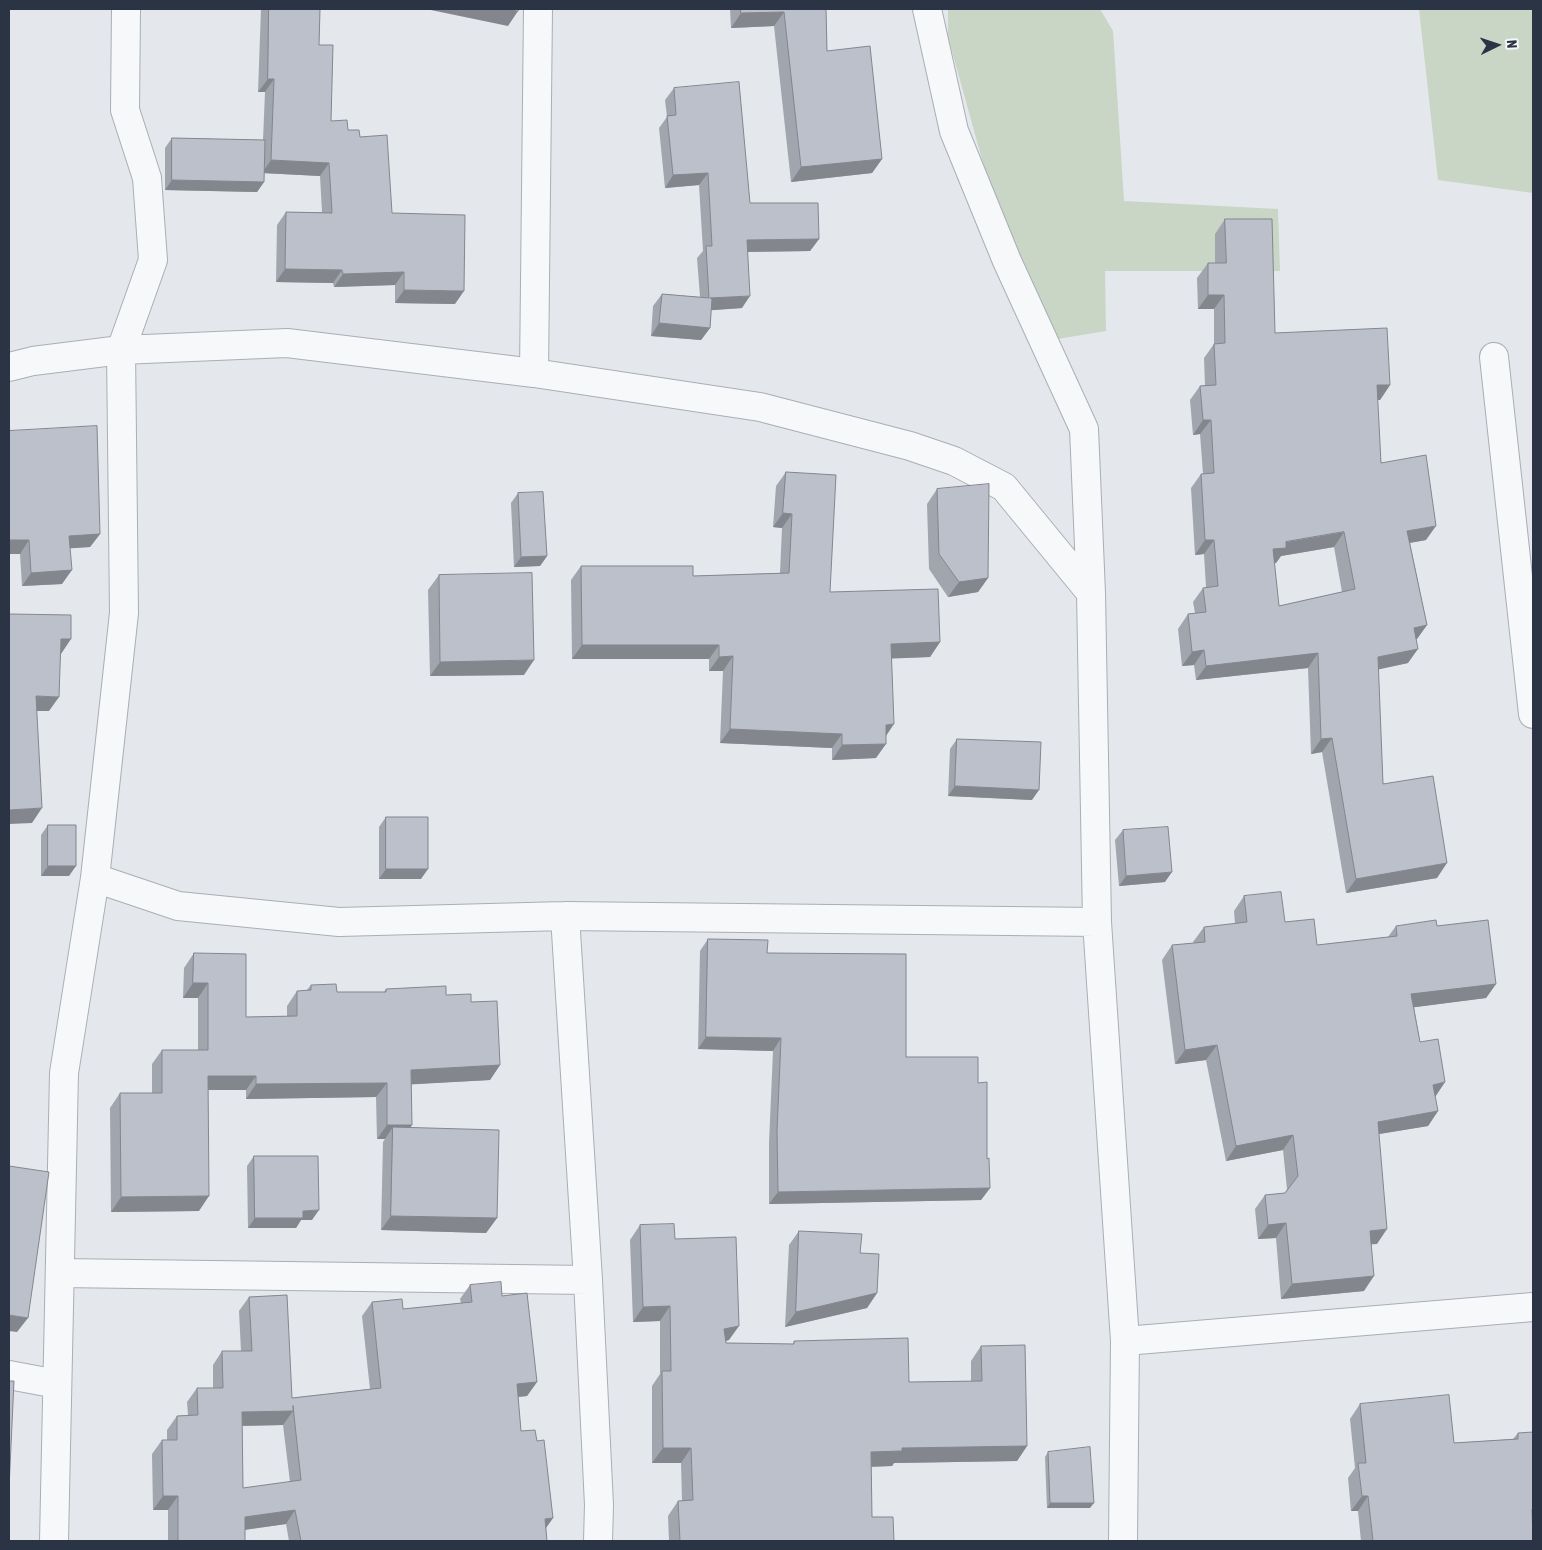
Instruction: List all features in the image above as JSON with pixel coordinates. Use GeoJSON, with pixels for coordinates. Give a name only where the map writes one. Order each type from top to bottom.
{"type":"FeatureCollection","features":[{"type":"Feature","properties":{"kind":"street"},"geometry":{"type":"LineString","coordinates":[[54,1541],[64,1073],[94,878],[124,613],[121,350],[153,260],[147,178],[125,110],[126,9]]}},
{"type":"Feature","properties":{"kind":"street"},"geometry":{"type":"LineString","coordinates":[[534,373],[538,9]]}},
{"type":"Feature","properties":{"kind":"street"},"geometry":{"type":"LineString","coordinates":[[927,9],[954,131],[1007,261],[1084,429],[1091,593],[1097,922],[1125,1341],[1123,1541]]}},
{"type":"Feature","properties":{"kind":"street"},"geometry":{"type":"LineString","coordinates":[[9,367],[121,350],[287,343],[534,373],[760,407],[910,446],[954,461],[1004,487],[1091,593]]}},
{"type":"Feature","properties":{"kind":"street"},"geometry":{"type":"LineString","coordinates":[[1494,357],[1533,714]]}},
{"type":"Feature","properties":{"kind":"street"},"geometry":{"type":"LineString","coordinates":[[94,878],[178,906],[339,922],[565,916],[1097,922]]}},
{"type":"Feature","properties":{"kind":"street"},"geometry":{"type":"LineString","coordinates":[[565,916],[588,1280],[599,1505],[598,1541]]}},
{"type":"Feature","properties":{"kind":"street"},"geometry":{"type":"LineString","coordinates":[[60,1273],[588,1280]]}},
{"type":"Feature","properties":{"kind":"street"},"geometry":{"type":"LineString","coordinates":[[1125,1341],[1533,1307]]}},
{"type":"Feature","properties":{"kind":"street"},"geometry":{"type":"LineString","coordinates":[[9,1375],[58,1384]]}},
{"type":"Feature","properties":{"kind":"green space"},"geometry":{"type":"Polygon","coordinates":[[[948,9],[1100,9],[1113,31],[1124,201],[1278,209],[1280,271],[1105,271],[1106,331],[1033,343],[948,37],[948,9]]]}},
{"type":"Feature","properties":{"kind":"green space"},"geometry":{"type":"Polygon","coordinates":[[[1419,9],[1533,9],[1533,193],[1438,180],[1419,9]]]}},
{"type":"Feature","properties":{"kind":"building"},"geometry":{"type":"Polygon","coordinates":[[[269,9],[320,9],[319,45],[333,45],[331,121],[347,120],[348,130],[359,130],[360,137],[387,135],[392,213],[465,215],[464,291],[404,290],[404,272],[343,274],[342,270],[285,269],[286,212],[332,213],[329,163],[271,160],[274,79],[268,79],[269,9]]]}},
{"type":"Feature","properties":{"kind":"building"},"geometry":{"type":"Polygon","coordinates":[[[741,9],[826,9],[827,51],[870,46],[882,159],[801,167],[784,12],[741,13],[741,9]]]}},
{"type":"Feature","properties":{"kind":"building"},"geometry":{"type":"Polygon","coordinates":[[[739,82],[750,203],[818,203],[819,239],[747,240],[750,296],[710,298],[712,299],[710,328],[659,323],[662,294],[709,298],[706,246],[712,246],[708,173],[673,175],[667,116],[676,115],[674,88],[739,82]]]}},
{"type":"Feature","properties":{"kind":"building"},"geometry":{"type":"Polygon","coordinates":[[[172,138],[265,140],[264,182],[172,180],[172,138]]]}},
{"type":"Feature","properties":{"kind":"building"},"geometry":{"type":"Polygon","coordinates":[[[1225,219],[1272,219],[1275,333],[1387,328],[1390,385],[1377,385],[1381,463],[1426,455],[1436,526],[1407,531],[1427,625],[1414,628],[1418,649],[1378,657],[1383,784],[1433,776],[1447,863],[1356,879],[1332,738],[1321,739],[1318,653],[1206,666],[1204,650],[1192,652],[1188,614],[1206,612],[1203,588],[1218,586],[1214,540],[1205,540],[1201,474],[1214,473],[1211,420],[1203,420],[1200,386],[1216,385],[1214,344],[1225,343],[1224,295],[1208,295],[1208,263],[1226,263],[1225,219]],[[1344,532],[1286,542],[1286,548],[1273,549],[1279,606],[1355,589],[1344,532]]]}},
{"type":"Feature","properties":{"kind":"building"},"geometry":{"type":"Polygon","coordinates":[[[97,426],[100,534],[69,536],[72,570],[31,573],[29,540],[9,540],[9,431],[97,426]]]}},
{"type":"Feature","properties":{"kind":"building"},"geometry":{"type":"Polygon","coordinates":[[[786,472],[836,475],[830,592],[938,589],[940,642],[891,644],[894,724],[886,725],[886,744],[842,745],[842,734],[730,729],[733,656],[719,657],[719,645],[582,645],[581,566],[693,566],[693,576],[789,573],[792,514],[783,513],[786,472]]]}},
{"type":"Feature","properties":{"kind":"building"},"geometry":{"type":"Polygon","coordinates":[[[989,484],[988,578],[959,582],[939,554],[937,489],[989,484]]]}},
{"type":"Feature","properties":{"kind":"building"},"geometry":{"type":"Polygon","coordinates":[[[543,492],[547,556],[521,557],[518,493],[543,492]]]}},
{"type":"Feature","properties":{"kind":"building"},"geometry":{"type":"Polygon","coordinates":[[[532,573],[534,660],[440,662],[439,575],[532,573]]]}},
{"type":"Feature","properties":{"kind":"building"},"geometry":{"type":"Polygon","coordinates":[[[9,614],[71,615],[71,639],[61,639],[59,697],[36,696],[42,808],[9,810],[9,614]]]}},
{"type":"Feature","properties":{"kind":"building"},"geometry":{"type":"Polygon","coordinates":[[[957,739],[1041,742],[1039,790],[955,786],[957,739]]]}},
{"type":"Feature","properties":{"kind":"building"},"geometry":{"type":"Polygon","coordinates":[[[386,817],[428,817],[428,869],[386,869],[386,817]]]}},
{"type":"Feature","properties":{"kind":"building"},"geometry":{"type":"Polygon","coordinates":[[[48,825],[76,825],[76,866],[48,866],[48,825]]]}},
{"type":"Feature","properties":{"kind":"building"},"geometry":{"type":"Polygon","coordinates":[[[1168,827],[1172,872],[1126,876],[1123,830],[1168,827]]]}},
{"type":"Feature","properties":{"kind":"building"},"geometry":{"type":"Polygon","coordinates":[[[1281,892],[1285,922],[1314,919],[1317,945],[1397,936],[1396,926],[1436,920],[1437,926],[1488,920],[1496,984],[1411,994],[1420,1042],[1438,1039],[1445,1082],[1433,1085],[1438,1111],[1378,1122],[1387,1229],[1370,1231],[1374,1276],[1292,1284],[1286,1223],[1268,1225],[1265,1195],[1285,1193],[1298,1176],[1293,1135],[1236,1146],[1217,1045],[1185,1050],[1172,945],[1205,942],[1204,927],[1247,922],[1244,896],[1281,892]]]}},
{"type":"Feature","properties":{"kind":"building"},"geometry":{"type":"Polygon","coordinates":[[[708,939],[768,940],[767,953],[906,954],[906,1057],[978,1057],[978,1083],[987,1082],[987,1159],[989,1158],[990,1188],[778,1192],[777,1131],[781,1038],[706,1037],[708,939]]]}},
{"type":"Feature","properties":{"kind":"building"},"geometry":{"type":"Polygon","coordinates":[[[194,953],[246,954],[246,1017],[297,1016],[297,991],[311,990],[311,985],[336,984],[337,992],[386,992],[386,989],[446,986],[446,995],[471,994],[471,1002],[497,1001],[500,1065],[411,1070],[412,1125],[387,1125],[387,1083],[256,1084],[256,1076],[208,1076],[209,1196],[121,1197],[120,1093],[162,1093],[162,1050],[208,1050],[208,983],[193,983],[194,953]]]}},
{"type":"Feature","properties":{"kind":"building"},"geometry":{"type":"Polygon","coordinates":[[[393,1127],[499,1130],[497,1218],[391,1216],[393,1127]]]}},
{"type":"Feature","properties":{"kind":"building"},"geometry":{"type":"Polygon","coordinates":[[[254,1156],[318,1156],[319,1210],[303,1211],[303,1218],[255,1218],[254,1156]]]}},
{"type":"Feature","properties":{"kind":"building"},"geometry":{"type":"Polygon","coordinates":[[[9,1166],[49,1172],[28,1318],[9,1315],[9,1166]]]}},
{"type":"Feature","properties":{"kind":"building"},"geometry":{"type":"Polygon","coordinates":[[[674,1224],[675,1239],[736,1237],[739,1326],[724,1329],[726,1343],[794,1344],[794,1341],[908,1338],[909,1382],[982,1381],[981,1346],[1025,1345],[1027,1446],[902,1448],[902,1451],[871,1452],[872,1517],[893,1517],[894,1541],[680,1541],[678,1501],[693,1500],[691,1448],[663,1448],[662,1371],[671,1371],[670,1306],[643,1307],[640,1225],[674,1224]]]}},
{"type":"Feature","properties":{"kind":"building"},"geometry":{"type":"Polygon","coordinates":[[[799,1231],[862,1234],[860,1253],[879,1254],[877,1293],[796,1312],[799,1231]]]}},
{"type":"Feature","properties":{"kind":"building"},"geometry":{"type":"Polygon","coordinates":[[[501,1282],[502,1296],[527,1293],[537,1382],[517,1384],[521,1431],[535,1430],[537,1441],[544,1440],[553,1518],[545,1519],[547,1541],[301,1541],[295,1510],[245,1517],[245,1541],[178,1541],[178,1496],[163,1496],[162,1440],[177,1440],[177,1416],[198,1415],[197,1388],[223,1388],[222,1351],[252,1351],[249,1297],[287,1295],[292,1398],[381,1388],[372,1302],[402,1299],[403,1309],[472,1302],[470,1285],[501,1282]],[[293,1406],[293,1411],[242,1412],[243,1488],[301,1480],[293,1406]]]}},
{"type":"Feature","properties":{"kind":"building"},"geometry":{"type":"Polygon","coordinates":[[[9,1381],[14,1381],[9,1489],[9,1381]]]}},
{"type":"Feature","properties":{"kind":"building"},"geometry":{"type":"Polygon","coordinates":[[[1449,1395],[1454,1443],[1518,1439],[1518,1433],[1533,1432],[1533,1541],[1373,1541],[1368,1496],[1362,1496],[1358,1463],[1366,1463],[1360,1404],[1449,1395]]]}},
{"type":"Feature","properties":{"kind":"building"},"geometry":{"type":"Polygon","coordinates":[[[1090,1447],[1094,1503],[1050,1503],[1048,1452],[1090,1447]]]}}]}
